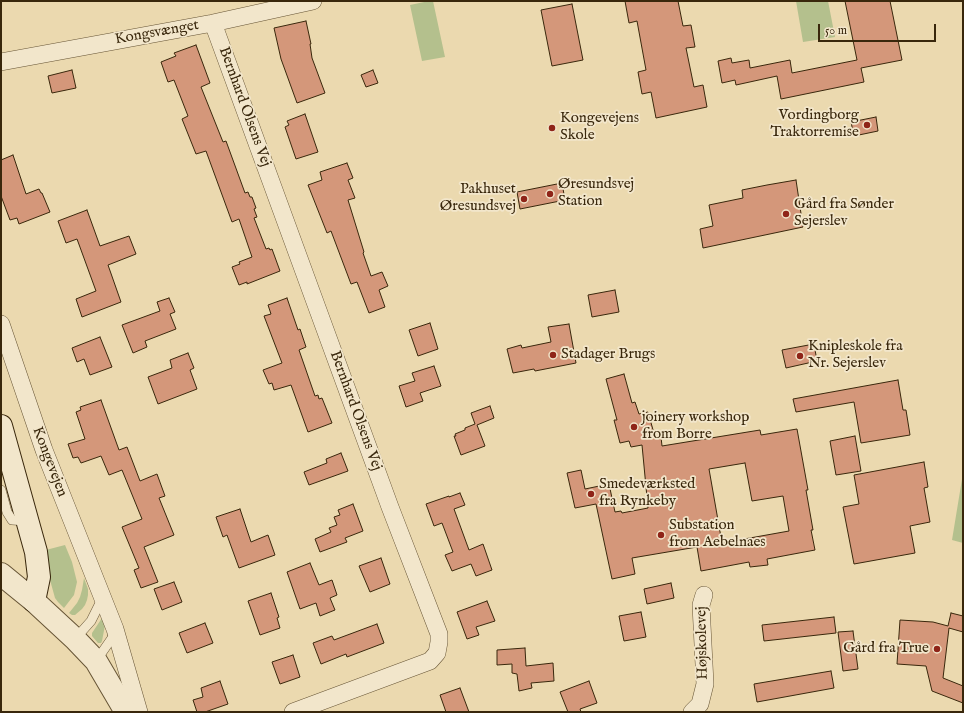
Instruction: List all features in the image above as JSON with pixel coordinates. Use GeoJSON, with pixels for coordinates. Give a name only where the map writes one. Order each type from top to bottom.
{"type":"FeatureCollection","features":[{"type":"Feature","properties":{"kind":"street","name":"Kongsvænget"},"geometry":{"type":"LineString","coordinates":[[1,62],[213,23],[313,1]]}},
{"type":"Feature","properties":{"kind":"street","name":"Bernhard Olsens Vej"},"geometry":{"type":"LineString","coordinates":[[213,23],[390,508],[439,634],[437,653],[430,661],[293,712]]}},
{"type":"Feature","properties":{"kind":"street","name":"Kongevejen"},"geometry":{"type":"LineString","coordinates":[[1,324],[44,450],[115,629],[139,712]]}},
{"type":"Feature","properties":{"kind":"street"},"geometry":{"type":"LineString","coordinates":[[1,426],[36,552],[39,577],[34,601]]}},
{"type":"Feature","properties":{"kind":"street"},"geometry":{"type":"LineString","coordinates":[[1,574],[34,601],[75,639],[96,661],[126,712]]}},
{"type":"Feature","properties":{"kind":"street","name":"Højskolevej"},"geometry":{"type":"LineString","coordinates":[[692,712],[700,704],[705,684],[701,605],[704,595]]}},
{"type":"Feature","properties":{"kind":"lane"},"geometry":{"type":"LineString","coordinates":[[1,490],[7,512],[12,520],[27,521]]}},
{"type":"Feature","properties":{"kind":"lane"},"geometry":{"type":"LineString","coordinates":[[75,639],[92,621],[102,597]]}},
{"type":"Feature","properties":{"kind":"lane"},"geometry":{"type":"LineString","coordinates":[[96,661],[112,638],[115,629]]}},
{"type":"Feature","properties":{"kind":"green space"},"geometry":{"type":"Polygon","coordinates":[[[433,1],[445,57],[422,61],[410,5],[433,1]]]}},
{"type":"Feature","properties":{"kind":"green space"},"geometry":{"type":"Polygon","coordinates":[[[796,1],[828,1],[835,37],[803,42],[796,1]]]}},
{"type":"Feature","properties":{"kind":"green space"},"geometry":{"type":"Polygon","coordinates":[[[963,473],[963,543],[952,540],[963,473]]]}},
{"type":"Feature","properties":{"kind":"green space"},"geometry":{"type":"Polygon","coordinates":[[[65,545],[72,562],[77,582],[74,595],[64,608],[55,598],[42,551],[65,545]]]}},
{"type":"Feature","properties":{"kind":"green space"},"geometry":{"type":"Polygon","coordinates":[[[84,578],[88,589],[87,600],[82,609],[75,615],[72,615],[69,613],[80,597],[84,578]]]}},
{"type":"Feature","properties":{"kind":"green space"},"geometry":{"type":"Polygon","coordinates":[[[102,618],[106,620],[102,641],[101,643],[98,643],[92,636],[92,633],[102,618]]]}},
{"type":"Feature","properties":{"kind":"building"},"geometry":{"type":"Polygon","coordinates":[[[625,1],[678,1],[683,26],[691,25],[695,47],[686,48],[694,87],[703,85],[707,107],[656,118],[651,92],[642,94],[638,72],[646,70],[637,21],[629,23],[625,1]]]}},
{"type":"Feature","properties":{"kind":"building"},"geometry":{"type":"Polygon","coordinates":[[[845,1],[890,1],[902,60],[861,68],[864,82],[781,99],[777,76],[736,85],[735,80],[722,83],[718,61],[731,58],[732,63],[749,60],[750,68],[790,60],[792,73],[857,60],[845,1]]]}},
{"type":"Feature","properties":{"kind":"building"},"geometry":{"type":"Polygon","coordinates":[[[572,4],[583,60],[552,66],[541,10],[572,4]]]}},
{"type":"Feature","properties":{"kind":"building"},"geometry":{"type":"Polygon","coordinates":[[[306,21],[311,44],[312,58],[325,93],[297,103],[281,59],[274,28],[306,21]]]}},
{"type":"Feature","properties":{"kind":"building"},"geometry":{"type":"Polygon","coordinates":[[[196,45],[210,83],[201,87],[223,142],[226,141],[245,193],[248,192],[250,197],[252,197],[256,208],[254,209],[257,217],[254,218],[266,249],[272,249],[280,271],[247,284],[247,282],[239,285],[232,267],[240,264],[239,262],[252,257],[239,219],[232,222],[206,151],[196,154],[182,119],[188,116],[174,80],[168,82],[161,62],[176,56],[174,53],[196,45]]]}},
{"type":"Feature","properties":{"kind":"building"},"geometry":{"type":"Polygon","coordinates":[[[72,70],[76,88],[52,93],[48,76],[72,70]]]}},
{"type":"Feature","properties":{"kind":"building"},"geometry":{"type":"Polygon","coordinates":[[[373,70],[378,83],[366,87],[361,75],[373,70]]]}},
{"type":"Feature","properties":{"kind":"building"},"geometry":{"type":"Polygon","coordinates":[[[305,114],[318,152],[296,159],[285,127],[289,125],[287,121],[305,114]]]}},
{"type":"Feature","properties":{"kind":"building","name":"Vordingborg Traktorremise"},"geometry":{"type":"Polygon","coordinates":[[[876,117],[878,131],[854,136],[851,122],[876,117]]]}},
{"type":"Feature","properties":{"kind":"building"},"geometry":{"type":"Polygon","coordinates":[[[13,155],[26,194],[39,189],[50,212],[19,224],[17,218],[10,220],[1,196],[1,160],[13,155]]]}},
{"type":"Feature","properties":{"kind":"building"},"geometry":{"type":"Polygon","coordinates":[[[347,163],[353,178],[348,180],[355,198],[348,200],[364,252],[363,253],[371,276],[382,272],[388,286],[379,290],[385,307],[369,313],[357,282],[351,284],[331,231],[327,233],[308,185],[322,180],[320,172],[347,163]]]}},
{"type":"Feature","properties":{"kind":"building","name":"Gård fra Sønder Sejerslev"},"geometry":{"type":"Polygon","coordinates":[[[796,180],[803,227],[703,248],[700,229],[713,226],[709,205],[743,198],[742,190],[796,180]]]}},
{"type":"Feature","properties":{"kind":"building","name":"Øresundsvej Station"},"geometry":{"type":"Polygon","coordinates":[[[562,183],[565,200],[520,209],[517,192],[562,183]]]}},
{"type":"Feature","properties":{"kind":"building"},"geometry":{"type":"Polygon","coordinates":[[[87,210],[100,246],[129,236],[136,254],[108,265],[121,302],[82,317],[76,299],[96,291],[77,239],[66,243],[58,221],[87,210]]]}},
{"type":"Feature","properties":{"kind":"building"},"geometry":{"type":"Polygon","coordinates":[[[615,290],[619,312],[592,317],[588,295],[615,290]]]}},
{"type":"Feature","properties":{"kind":"building"},"geometry":{"type":"Polygon","coordinates":[[[169,298],[175,312],[170,314],[176,329],[145,341],[147,347],[133,353],[122,325],[160,311],[157,302],[169,298]]]}},
{"type":"Feature","properties":{"kind":"building"},"geometry":{"type":"Polygon","coordinates":[[[287,298],[298,330],[300,329],[306,347],[299,350],[315,396],[318,395],[319,399],[322,398],[332,423],[308,432],[291,385],[274,390],[272,383],[269,384],[263,370],[282,363],[264,316],[271,314],[268,305],[287,298]]]}},
{"type":"Feature","properties":{"kind":"building"},"geometry":{"type":"Polygon","coordinates":[[[430,323],[438,349],[418,356],[409,330],[430,323]]]}},
{"type":"Feature","properties":{"kind":"building","name":"Stadager Brugs"},"geometry":{"type":"Polygon","coordinates":[[[569,324],[576,363],[535,371],[534,369],[513,373],[507,349],[521,345],[522,348],[551,342],[548,327],[569,324]]]}},
{"type":"Feature","properties":{"kind":"building"},"geometry":{"type":"Polygon","coordinates":[[[100,337],[112,367],[90,375],[84,359],[77,362],[72,348],[100,337]]]}},
{"type":"Feature","properties":{"kind":"building","name":"Knipleskole fra Nr. Sejerslev"},"geometry":{"type":"Polygon","coordinates":[[[814,344],[817,361],[786,368],[782,350],[814,344]]]}},
{"type":"Feature","properties":{"kind":"building"},"geometry":{"type":"Polygon","coordinates":[[[188,353],[194,368],[190,370],[197,389],[158,404],[148,377],[172,368],[170,360],[188,353]]]}},
{"type":"Feature","properties":{"kind":"building"},"geometry":{"type":"Polygon","coordinates":[[[434,366],[441,386],[420,393],[423,401],[406,407],[399,386],[415,381],[412,373],[434,366]]]}},
{"type":"Feature","properties":{"kind":"building"},"geometry":{"type":"Polygon","coordinates":[[[624,374],[632,403],[635,402],[639,414],[648,412],[655,437],[661,437],[662,446],[760,430],[761,435],[797,429],[808,490],[806,490],[815,550],[767,559],[768,565],[750,567],[749,562],[701,571],[697,547],[632,558],[635,574],[612,579],[596,504],[575,508],[567,473],[581,470],[585,489],[609,484],[615,512],[621,511],[622,513],[648,508],[642,445],[631,447],[629,441],[620,443],[614,420],[617,420],[606,379],[624,374]],[[745,463],[709,469],[722,543],[789,531],[783,496],[752,501],[745,463]]]}},
{"type":"Feature","properties":{"kind":"building"},"geometry":{"type":"Polygon","coordinates":[[[898,380],[903,410],[906,410],[910,435],[861,443],[854,402],[796,412],[793,399],[898,380]]]}},
{"type":"Feature","properties":{"kind":"building"},"geometry":{"type":"Polygon","coordinates":[[[101,400],[119,450],[127,447],[140,481],[157,474],[165,496],[159,498],[174,535],[144,547],[158,582],[141,588],[134,570],[139,568],[122,527],[142,519],[122,470],[109,475],[101,456],[81,463],[78,457],[73,458],[68,444],[85,439],[76,412],[81,410],[80,407],[101,400]]]}},
{"type":"Feature","properties":{"kind":"building"},"geometry":{"type":"Polygon","coordinates":[[[490,406],[494,418],[477,425],[485,446],[461,455],[454,436],[456,436],[455,434],[475,424],[471,413],[490,406]]]}},
{"type":"Feature","properties":{"kind":"building"},"geometry":{"type":"Polygon","coordinates":[[[855,436],[861,471],[836,475],[830,441],[855,436]]]}},
{"type":"Feature","properties":{"kind":"building"},"geometry":{"type":"Polygon","coordinates":[[[341,453],[348,471],[309,485],[304,472],[327,463],[326,459],[341,453]]]}},
{"type":"Feature","properties":{"kind":"building"},"geometry":{"type":"Polygon","coordinates":[[[924,462],[928,487],[924,488],[930,522],[910,526],[915,553],[854,564],[843,507],[859,504],[854,475],[924,462]]]}},
{"type":"Feature","properties":{"kind":"building"},"geometry":{"type":"Polygon","coordinates":[[[460,493],[465,505],[454,509],[469,550],[483,544],[492,570],[476,576],[471,564],[452,571],[445,555],[453,552],[442,523],[434,526],[426,504],[460,493]]]}},
{"type":"Feature","properties":{"kind":"building"},"geometry":{"type":"Polygon","coordinates":[[[353,504],[363,531],[345,538],[347,542],[320,552],[315,539],[331,532],[329,528],[337,525],[334,517],[340,515],[338,510],[353,504]]]}},
{"type":"Feature","properties":{"kind":"building"},"geometry":{"type":"Polygon","coordinates":[[[240,509],[251,542],[268,535],[275,555],[239,568],[227,535],[223,537],[216,517],[240,509]]]}},
{"type":"Feature","properties":{"kind":"building"},"geometry":{"type":"Polygon","coordinates":[[[381,558],[390,584],[370,592],[359,566],[381,558]]]}},
{"type":"Feature","properties":{"kind":"building"},"geometry":{"type":"Polygon","coordinates":[[[310,563],[319,585],[332,580],[337,595],[330,598],[335,610],[320,616],[316,603],[300,609],[287,572],[310,563]]]}},
{"type":"Feature","properties":{"kind":"building"},"geometry":{"type":"Polygon","coordinates":[[[174,582],[182,602],[162,610],[154,589],[174,582]]]}},
{"type":"Feature","properties":{"kind":"building"},"geometry":{"type":"Polygon","coordinates":[[[671,583],[674,598],[647,604],[644,589],[671,583]]]}},
{"type":"Feature","properties":{"kind":"building"},"geometry":{"type":"Polygon","coordinates":[[[271,593],[279,617],[277,618],[280,628],[260,635],[248,601],[271,593]]]}},
{"type":"Feature","properties":{"kind":"building"},"geometry":{"type":"Polygon","coordinates":[[[487,601],[495,621],[476,627],[479,635],[467,639],[457,612],[487,601]]]}},
{"type":"Feature","properties":{"kind":"building"},"geometry":{"type":"Polygon","coordinates":[[[641,612],[646,637],[624,641],[619,616],[641,612]]]}},
{"type":"Feature","properties":{"kind":"building"},"geometry":{"type":"Polygon","coordinates":[[[951,613],[963,616],[963,632],[949,628],[943,678],[963,686],[963,703],[932,691],[926,666],[897,664],[900,620],[933,622],[948,626],[951,613]]]}},
{"type":"Feature","properties":{"kind":"building"},"geometry":{"type":"Polygon","coordinates":[[[834,617],[836,633],[764,641],[762,625],[834,617]]]}},
{"type":"Feature","properties":{"kind":"building"},"geometry":{"type":"Polygon","coordinates":[[[205,623],[213,643],[187,653],[179,633],[205,623]]]}},
{"type":"Feature","properties":{"kind":"building"},"geometry":{"type":"Polygon","coordinates":[[[377,624],[384,643],[347,657],[346,654],[321,664],[313,643],[332,636],[334,640],[377,624]]]}},
{"type":"Feature","properties":{"kind":"building"},"geometry":{"type":"Polygon","coordinates":[[[853,631],[858,669],[843,671],[838,632],[853,631]]]}},
{"type":"Feature","properties":{"kind":"building"},"geometry":{"type":"Polygon","coordinates":[[[525,648],[526,666],[553,663],[554,681],[531,683],[532,688],[519,691],[517,674],[512,673],[512,664],[497,665],[497,650],[525,648]]]}},
{"type":"Feature","properties":{"kind":"building"},"geometry":{"type":"Polygon","coordinates":[[[293,655],[300,677],[280,684],[272,662],[293,655]]]}},
{"type":"Feature","properties":{"kind":"building"},"geometry":{"type":"Polygon","coordinates":[[[831,671],[834,688],[757,702],[754,684],[831,671]]]}},
{"type":"Feature","properties":{"kind":"building"},"geometry":{"type":"Polygon","coordinates":[[[220,681],[228,704],[205,712],[197,712],[193,700],[203,697],[201,688],[220,681]]]}},
{"type":"Feature","properties":{"kind":"building"},"geometry":{"type":"Polygon","coordinates":[[[589,681],[597,703],[580,709],[581,712],[568,712],[560,692],[589,681]]]}},
{"type":"Feature","properties":{"kind":"building"},"geometry":{"type":"Polygon","coordinates":[[[460,688],[469,712],[446,712],[440,695],[460,688]]]}},
{"type":"Feature","properties":{"kind":"place","name":"Vordingborg Traktorremise"},"geometry":{"type":"Point","coordinates":[867,125]}},
{"type":"Feature","properties":{"kind":"place","name":"Kongevejens Skole"},"geometry":{"type":"Point","coordinates":[552,128]}},
{"type":"Feature","properties":{"kind":"place","name":"Øresundsvej Station"},"geometry":{"type":"Point","coordinates":[550,194]}},
{"type":"Feature","properties":{"kind":"place","name":"Pakhuset Øresundsvej"},"geometry":{"type":"Point","coordinates":[524,199]}},
{"type":"Feature","properties":{"kind":"place","name":"Gård fra Sønder Sejerslev"},"geometry":{"type":"Point","coordinates":[786,214]}},
{"type":"Feature","properties":{"kind":"place","name":"Stadager Brugs"},"geometry":{"type":"Point","coordinates":[553,355]}},
{"type":"Feature","properties":{"kind":"place","name":"Knipleskole fra Nr. Sejerslev"},"geometry":{"type":"Point","coordinates":[800,356]}},
{"type":"Feature","properties":{"kind":"place","name":"joinery workshop from Borre"},"geometry":{"type":"Point","coordinates":[634,427]}},
{"type":"Feature","properties":{"kind":"place","name":"Smedeværksted fra Rynkeby"},"geometry":{"type":"Point","coordinates":[591,494]}},
{"type":"Feature","properties":{"kind":"place","name":"Substation from Aebelnaes"},"geometry":{"type":"Point","coordinates":[661,535]}},
{"type":"Feature","properties":{"kind":"place","name":"Gård fra True"},"geometry":{"type":"Point","coordinates":[937,649]}}]}
